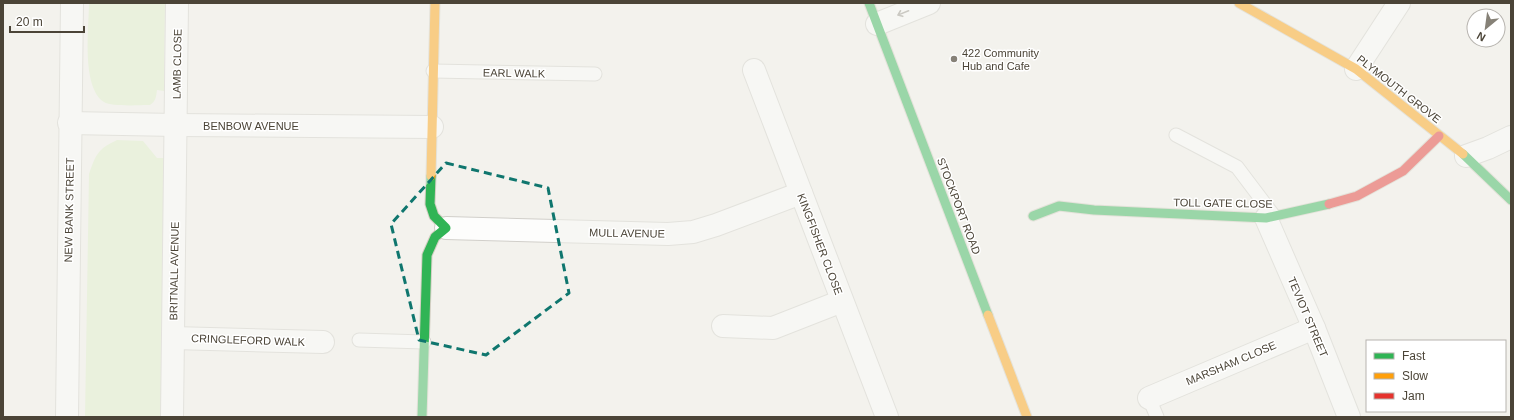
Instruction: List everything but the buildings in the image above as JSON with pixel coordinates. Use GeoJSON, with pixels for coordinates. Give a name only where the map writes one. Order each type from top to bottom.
{"type":"FeatureCollection","features":[{"type":"Feature","properties":{"kind":"main road"},"geometry":{"type":"LineString","coordinates":[[422,417],[427,255],[435,237],[446,228],[434,216],[430,204],[435,3]]}},
{"type":"Feature","properties":{"kind":"main road","name":"STOCKPORT ROAD"},"geometry":{"type":"LineString","coordinates":[[869,3],[1027,417]]}},
{"type":"Feature","properties":{"kind":"main road","name":"PLYMOUTH GROVE"},"geometry":{"type":"LineString","coordinates":[[1239,3],[1356,69],[1466,156],[1511,200]]}},
{"type":"Feature","properties":{"kind":"main road","name":"TOLL GATE CLOSE"},"geometry":{"type":"LineString","coordinates":[[1033,216],[1059,206],[1094,210],[1270,217],[1310,209],[1357,196],[1403,171],[1439,136]]}},
{"type":"Feature","properties":{"kind":"street","name":"NEW BANK STREET"},"geometry":{"type":"LineString","coordinates":[[66,417],[69,123],[72,3]]}},
{"type":"Feature","properties":{"kind":"street","name":"LAMB CLOSE"},"geometry":{"type":"LineString","coordinates":[[176,125],[178,3]]}},
{"type":"Feature","properties":{"kind":"street"},"geometry":{"type":"LineString","coordinates":[[877,24],[929,3]]}},
{"type":"Feature","properties":{"kind":"street"},"geometry":{"type":"LineString","coordinates":[[1356,69],[1399,3]]}},
{"type":"Feature","properties":{"kind":"street","name":"KINGFISHER CLOSE"},"geometry":{"type":"LineString","coordinates":[[754,70],[887,417]]}},
{"type":"Feature","properties":{"kind":"street","name":"BENBOW AVENUE"},"geometry":{"type":"LineString","coordinates":[[69,123],[432,127]]}},
{"type":"Feature","properties":{"kind":"street","name":"BRITNALL AVENUE"},"geometry":{"type":"LineString","coordinates":[[172,417],[176,125]]}},
{"type":"Feature","properties":{"kind":"street"},"geometry":{"type":"LineString","coordinates":[[1466,156],[1511,137]]}},
{"type":"Feature","properties":{"kind":"street","name":"MULL AVENUE"},"geometry":{"type":"LineString","coordinates":[[446,228],[668,234],[693,232],[716,225],[801,193]]}},
{"type":"Feature","properties":{"kind":"street","name":"TEVIOT STREET"},"geometry":{"type":"LineString","coordinates":[[1270,217],[1349,417]]}},
{"type":"Feature","properties":{"kind":"street"},"geometry":{"type":"LineString","coordinates":[[723,326],[773,328],[842,301]]}},
{"type":"Feature","properties":{"kind":"street","name":"MARSHAM CLOSE"},"geometry":{"type":"LineString","coordinates":[[1153,407],[1314,328]]}},
{"type":"Feature","properties":{"kind":"street","name":"CRINGLEFORD WALK"},"geometry":{"type":"LineString","coordinates":[[173,338],[323,342]]}},
{"type":"Feature","properties":{"kind":"lane","name":"EARL WALK"},"geometry":{"type":"LineString","coordinates":[[433,71],[595,74]]}},
{"type":"Feature","properties":{"kind":"lane"},"geometry":{"type":"LineString","coordinates":[[1176,135],[1237,167],[1270,217]]}},
{"type":"Feature","properties":{"kind":"lane"},"geometry":{"type":"LineString","coordinates":[[359,340],[424,342]]}},
{"type":"Feature","properties":{"kind":"highlighted area"},"geometry":{"type":"Polygon","coordinates":[[[446,163],[548,188],[569,293],[486,355],[419,340],[391,224],[446,163]]]}},
{"type":"Feature","properties":{"kind":"green space"},"geometry":{"type":"Polygon","coordinates":[[[89,3],[165,3],[164,91],[157,90],[155,100],[150,105],[108,104],[104,102],[97,94],[92,84],[89,70],[89,3]]]}},
{"type":"Feature","properties":{"kind":"green space"},"geometry":{"type":"Polygon","coordinates":[[[117,140],[143,141],[157,158],[164,158],[163,417],[85,417],[89,174],[98,153],[106,146],[117,140]]]}},
{"type":"Feature","properties":{"kind":"traffic: fast"},"geometry":{"type":"LineString","coordinates":[[869,3],[988,315]]}},
{"type":"Feature","properties":{"kind":"traffic: fast"},"geometry":{"type":"LineString","coordinates":[[1463,154],[1511,200]]}},
{"type":"Feature","properties":{"kind":"traffic: fast"},"geometry":{"type":"LineString","coordinates":[[422,417],[427,255],[435,237],[446,228],[434,216],[430,204],[431,176]]}},
{"type":"Feature","properties":{"kind":"traffic: fast"},"geometry":{"type":"LineString","coordinates":[[1033,216],[1059,206],[1094,210],[1266,218],[1329,204]]}},
{"type":"Feature","properties":{"kind":"traffic: slow"},"geometry":{"type":"LineString","coordinates":[[431,176],[435,3]]}},
{"type":"Feature","properties":{"kind":"traffic: slow"},"geometry":{"type":"LineString","coordinates":[[1239,3],[1356,69],[1463,154]]}},
{"type":"Feature","properties":{"kind":"traffic: slow"},"geometry":{"type":"LineString","coordinates":[[988,315],[1027,417]]}},
{"type":"Feature","properties":{"kind":"traffic: jam"},"geometry":{"type":"LineString","coordinates":[[1329,204],[1357,196],[1403,171],[1439,136]]}},
{"type":"Feature","properties":{"kind":"place","name":"422 Community Hub and Cafe"},"geometry":{"type":"Point","coordinates":[954,59]}}]}
